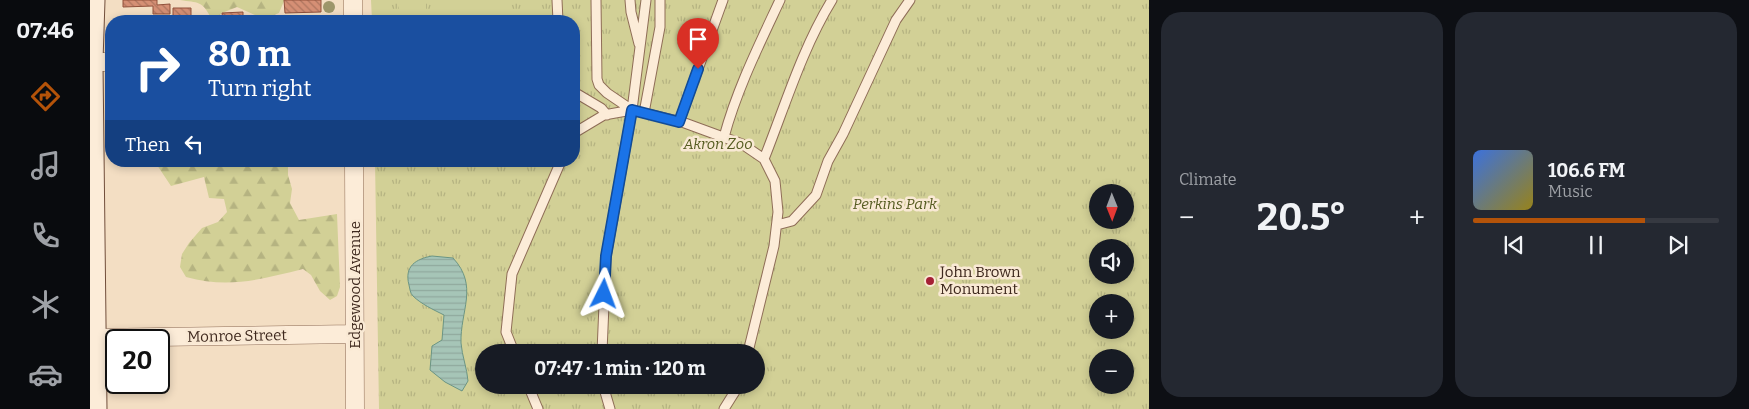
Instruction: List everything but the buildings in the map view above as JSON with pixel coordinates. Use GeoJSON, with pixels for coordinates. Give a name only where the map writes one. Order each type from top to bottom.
{"type":"FeatureCollection","features":[{"type":"Feature","properties":{"kind":"street"},"geometry":{"type":"LineString","coordinates":[[92,0],[90,62],[94,409]]}},
{"type":"Feature","properties":{"kind":"street"},"geometry":{"type":"LineString","coordinates":[[353,0],[353,15]]}},
{"type":"Feature","properties":{"kind":"street"},"geometry":{"type":"LineString","coordinates":[[90,62],[105,62]]}},
{"type":"Feature","properties":{"kind":"street","name":"Edgewood Avenue"},"geometry":{"type":"LineString","coordinates":[[354,167],[355,409]]}},
{"type":"Feature","properties":{"kind":"street","name":"Monroe Street"},"geometry":{"type":"LineString","coordinates":[[92,338],[354,334]]}},
{"type":"Feature","properties":{"kind":"lane"},"geometry":{"type":"LineString","coordinates":[[558,0],[558,15]]}},
{"type":"Feature","properties":{"kind":"lane"},"geometry":{"type":"LineString","coordinates":[[596,0],[598,82],[607,93],[632,110],[679,122],[742,144],[764,159],[775,181],[778,212],[774,246],[750,344]]}},
{"type":"Feature","properties":{"kind":"lane"},"geometry":{"type":"LineString","coordinates":[[630,0],[630,12],[640,50]]}},
{"type":"Feature","properties":{"kind":"lane"},"geometry":{"type":"LineString","coordinates":[[602,344],[606,256],[632,110],[646,0]]}},
{"type":"Feature","properties":{"kind":"lane"},"geometry":{"type":"LineString","coordinates":[[644,113],[660,27],[660,0]]}},
{"type":"Feature","properties":{"kind":"lane"},"geometry":{"type":"LineString","coordinates":[[679,122],[724,0]]}},
{"type":"Feature","properties":{"kind":"lane"},"geometry":{"type":"LineString","coordinates":[[724,137],[731,112],[748,70],[780,0]]}},
{"type":"Feature","properties":{"kind":"lane"},"geometry":{"type":"LineString","coordinates":[[764,159],[804,54],[832,0]]}},
{"type":"Feature","properties":{"kind":"lane"},"geometry":{"type":"LineString","coordinates":[[776,225],[792,222],[816,195],[828,161],[843,134],[896,20],[910,0]]}},
{"type":"Feature","properties":{"kind":"lane"},"geometry":{"type":"LineString","coordinates":[[580,96],[601,108],[607,115]]}},
{"type":"Feature","properties":{"kind":"lane"},"geometry":{"type":"LineString","coordinates":[[580,130],[607,115],[632,110]]}},
{"type":"Feature","properties":{"kind":"lane"},"geometry":{"type":"LineString","coordinates":[[511,344],[506,332],[512,274],[558,167]]}},
{"type":"Feature","properties":{"kind":"lane"},"geometry":{"type":"LineString","coordinates":[[532,394],[538,409]]}},
{"type":"Feature","properties":{"kind":"lane"},"geometry":{"type":"LineString","coordinates":[[606,394],[610,409]]}},
{"type":"Feature","properties":{"kind":"lane"},"geometry":{"type":"LineString","coordinates":[[724,409],[733,394]]}},
{"type":"Feature","properties":{"kind":"green space"},"geometry":{"type":"Polygon","coordinates":[[[180,0],[284,0],[279,13],[274,15],[255,15],[237,7],[220,15],[209,15],[202,5],[180,0]]]}},
{"type":"Feature","properties":{"kind":"green space","name":"Perkins Park"},"geometry":{"type":"Polygon","coordinates":[[[371,0],[1149,0],[1149,409],[379,409],[375,167],[580,167],[580,15],[372,15],[371,0]]]}},
{"type":"Feature","properties":{"kind":"green space"},"geometry":{"type":"Polygon","coordinates":[[[399,0],[426,0],[426,15],[399,15],[399,0]]]}},
{"type":"Feature","properties":{"kind":"green space"},"geometry":{"type":"Polygon","coordinates":[[[436,0],[463,0],[463,15],[436,15],[436,0]]]}},
{"type":"Feature","properties":{"kind":"green space"},"geometry":{"type":"Polygon","coordinates":[[[473,0],[500,0],[500,15],[473,15],[473,0]]]}},
{"type":"Feature","properties":{"kind":"green space"},"geometry":{"type":"Polygon","coordinates":[[[158,167],[288,167],[292,189],[290,203],[299,220],[337,214],[340,287],[337,296],[330,300],[320,291],[311,275],[303,269],[259,279],[231,282],[202,281],[186,277],[180,267],[182,254],[202,228],[218,222],[227,212],[224,199],[209,198],[204,177],[171,186],[158,167]]]}},
{"type":"Feature","properties":{"kind":"shaded area"},"geometry":{"type":"Polygon","coordinates":[[[432,256],[453,258],[461,268],[465,279],[467,289],[461,343],[468,381],[462,391],[445,382],[430,370],[432,346],[442,340],[444,315],[420,302],[412,295],[410,289],[408,273],[410,268],[416,261],[432,256]]]}},
{"type":"Feature","properties":{"kind":"place","name":"John Brown Monument"},"geometry":{"type":"Point","coordinates":[930,281]}},
{"type":"Feature","properties":{"kind":"route"},"geometry":{"type":"LineString","coordinates":[[604,294],[606,256],[632,110],[679,122],[698,69]]}},
{"type":"Feature","properties":{"kind":"park label","name":"Akron Zoo"},"geometry":{"type":"Point","coordinates":[718,144]}}]}
